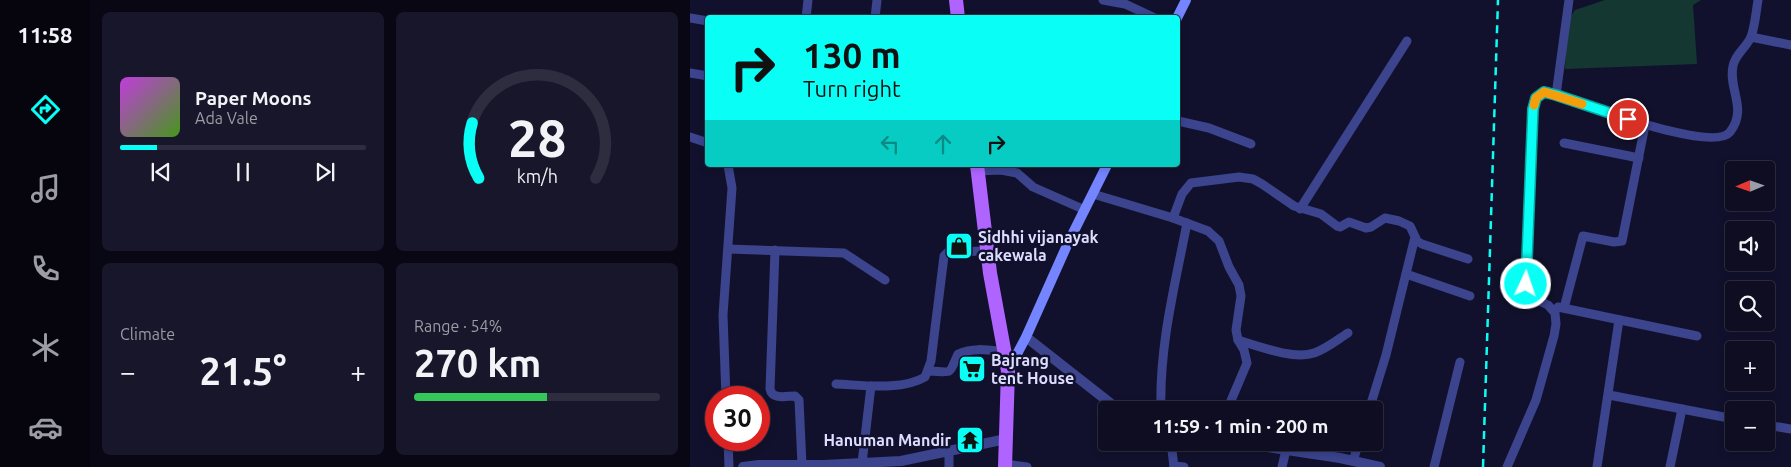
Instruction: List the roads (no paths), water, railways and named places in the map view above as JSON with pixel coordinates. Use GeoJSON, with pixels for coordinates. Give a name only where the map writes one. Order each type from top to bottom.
{"type":"FeatureCollection","features":[{"type":"Feature","properties":{"kind":"main road"},"geometry":{"type":"LineString","coordinates":[[956,0],[958,15]]}},
{"type":"Feature","properties":{"kind":"main road"},"geometry":{"type":"LineString","coordinates":[[1178,15],[1183,1]]}},
{"type":"Feature","properties":{"kind":"main road"},"geometry":{"type":"LineString","coordinates":[[1008,371],[1106,167]]}},
{"type":"Feature","properties":{"kind":"main road"},"geometry":{"type":"LineString","coordinates":[[977,168],[987,251],[1008,371],[1005,466]]}},
{"type":"Feature","properties":{"kind":"street"},"geometry":{"type":"LineString","coordinates":[[806,15],[808,0]]}},
{"type":"Feature","properties":{"kind":"street"},"geometry":{"type":"LineString","coordinates":[[875,15],[877,0]]}},
{"type":"Feature","properties":{"kind":"street"},"geometry":{"type":"LineString","coordinates":[[1104,0],[1125,4],[1149,15]]}},
{"type":"Feature","properties":{"kind":"street"},"geometry":{"type":"LineString","coordinates":[[1556,95],[1569,0]]}},
{"type":"Feature","properties":{"kind":"street"},"geometry":{"type":"LineString","coordinates":[[1697,336],[1548,305],[1535,299],[1529,293],[1526,284],[1533,109],[1536,98],[1544,92],[1645,125],[1705,138],[1724,137],[1730,132],[1737,116],[1738,106],[1732,80],[1733,67],[1736,57],[1751,37],[1758,0]]}},
{"type":"Feature","properties":{"kind":"street"},"geometry":{"type":"LineString","coordinates":[[690,18],[705,20]]}},
{"type":"Feature","properties":{"kind":"street"},"geometry":{"type":"LineString","coordinates":[[1751,37],[1791,45]]}},
{"type":"Feature","properties":{"kind":"street"},"geometry":{"type":"LineString","coordinates":[[1300,209],[1407,41]]}},
{"type":"Feature","properties":{"kind":"street"},"geometry":{"type":"LineString","coordinates":[[690,73],[705,76]]}},
{"type":"Feature","properties":{"kind":"street"},"geometry":{"type":"LineString","coordinates":[[1180,121],[1209,128],[1251,144]]}},
{"type":"Feature","properties":{"kind":"street"},"geometry":{"type":"LineString","coordinates":[[1564,308],[1583,236],[1614,242],[1622,241],[1645,125]]}},
{"type":"Feature","properties":{"kind":"street"},"geometry":{"type":"LineString","coordinates":[[690,138],[705,142]]}},
{"type":"Feature","properties":{"kind":"street"},"geometry":{"type":"LineString","coordinates":[[1564,142],[1639,158]]}},
{"type":"Feature","properties":{"kind":"street"},"geometry":{"type":"LineString","coordinates":[[726,386],[723,315],[732,188],[728,167]]}},
{"type":"Feature","properties":{"kind":"street"},"geometry":{"type":"LineString","coordinates":[[977,168],[1017,173],[1033,187],[1085,210]]}},
{"type":"Feature","properties":{"kind":"street"},"geometry":{"type":"LineString","coordinates":[[1173,218],[1182,194],[1191,183],[1239,177],[1253,179],[1300,209],[1321,214],[1340,227],[1349,222],[1366,228],[1385,218],[1399,220],[1410,226],[1417,241],[1422,244],[1468,258]]}},
{"type":"Feature","properties":{"kind":"street"},"geometry":{"type":"LineString","coordinates":[[1093,194],[1187,223],[1208,231],[1219,241],[1229,267],[1240,285],[1241,296],[1236,330],[1247,363],[1231,401]]}},
{"type":"Feature","properties":{"kind":"street"},"geometry":{"type":"LineString","coordinates":[[1161,401],[1161,368],[1164,342],[1187,223]]}},
{"type":"Feature","properties":{"kind":"street"},"geometry":{"type":"LineString","coordinates":[[1372,401],[1386,355],[1415,237]]}},
{"type":"Feature","properties":{"kind":"street"},"geometry":{"type":"LineString","coordinates":[[728,249],[844,253],[885,280]]}},
{"type":"Feature","properties":{"kind":"street"},"geometry":{"type":"LineString","coordinates":[[775,250],[770,389],[774,396],[795,396],[799,400],[808,465]]}},
{"type":"Feature","properties":{"kind":"street"},"geometry":{"type":"LineString","coordinates":[[836,384],[871,386],[909,384],[925,377],[932,362],[944,256],[948,252],[953,251],[987,251]]}},
{"type":"Feature","properties":{"kind":"street"},"geometry":{"type":"LineString","coordinates":[[1406,274],[1470,296]]}},
{"type":"Feature","properties":{"kind":"street"},"geometry":{"type":"LineString","coordinates":[[1507,467],[1536,400],[1554,336],[1555,313],[1548,305]]}},
{"type":"Feature","properties":{"kind":"street"},"geometry":{"type":"LineString","coordinates":[[1597,467],[1619,320]]}},
{"type":"Feature","properties":{"kind":"street"},"geometry":{"type":"LineString","coordinates":[[1238,340],[1289,353],[1309,354],[1316,352],[1348,333]]}},
{"type":"Feature","properties":{"kind":"street"},"geometry":{"type":"LineString","coordinates":[[1026,337],[1108,401]]}},
{"type":"Feature","properties":{"kind":"street"},"geometry":{"type":"LineString","coordinates":[[928,371],[949,372],[952,370],[958,354],[966,350],[1005,352]]}},
{"type":"Feature","properties":{"kind":"street"},"geometry":{"type":"LineString","coordinates":[[1434,467],[1460,362]]}},
{"type":"Feature","properties":{"kind":"street"},"geometry":{"type":"LineString","coordinates":[[862,463],[871,386]]}},
{"type":"Feature","properties":{"kind":"street"},"geometry":{"type":"LineString","coordinates":[[1609,395],[1725,417]]}},
{"type":"Feature","properties":{"kind":"street"},"geometry":{"type":"LineString","coordinates":[[1670,467],[1682,409]]}},
{"type":"Feature","properties":{"kind":"street"},"geometry":{"type":"LineString","coordinates":[[1775,426],[1791,429]]}},
{"type":"Feature","properties":{"kind":"street"},"geometry":{"type":"LineString","coordinates":[[743,467],[759,464],[839,465],[862,463],[873,465],[1006,439]]}},
{"type":"Feature","properties":{"kind":"street"},"geometry":{"type":"LineString","coordinates":[[728,451],[729,467]]}},
{"type":"Feature","properties":{"kind":"street"},"geometry":{"type":"LineString","coordinates":[[949,451],[949,467]]}},
{"type":"Feature","properties":{"kind":"street"},"geometry":{"type":"LineString","coordinates":[[1172,451],[1174,466],[1184,467]]}},
{"type":"Feature","properties":{"kind":"street"},"geometry":{"type":"LineString","coordinates":[[1282,467],[1286,451]]}},
{"type":"Feature","properties":{"kind":"street"},"geometry":{"type":"LineString","coordinates":[[1292,451],[1380,467]]}},
{"type":"Feature","properties":{"kind":"street"},"geometry":{"type":"LineString","coordinates":[[1353,461],[1356,451]]}},
{"type":"Feature","properties":{"kind":"street"},"geometry":{"type":"LineString","coordinates":[[1005,466],[1027,467]]}},
{"type":"Feature","properties":{"kind":"railway"},"geometry":{"type":"LineString","coordinates":[[1483,467],[1498,0]]}},
{"type":"Feature","properties":{"kind":"place","name":"Sidhhi vijanayak cakewala"},"geometry":{"type":"Point","coordinates":[959,246]}},
{"type":"Feature","properties":{"kind":"place","name":"Bajrang tent House"},"geometry":{"type":"Point","coordinates":[972,369]}},
{"type":"Feature","properties":{"kind":"place","name":"Hanuman Mandir"},"geometry":{"type":"Point","coordinates":[970,440]}}]}
